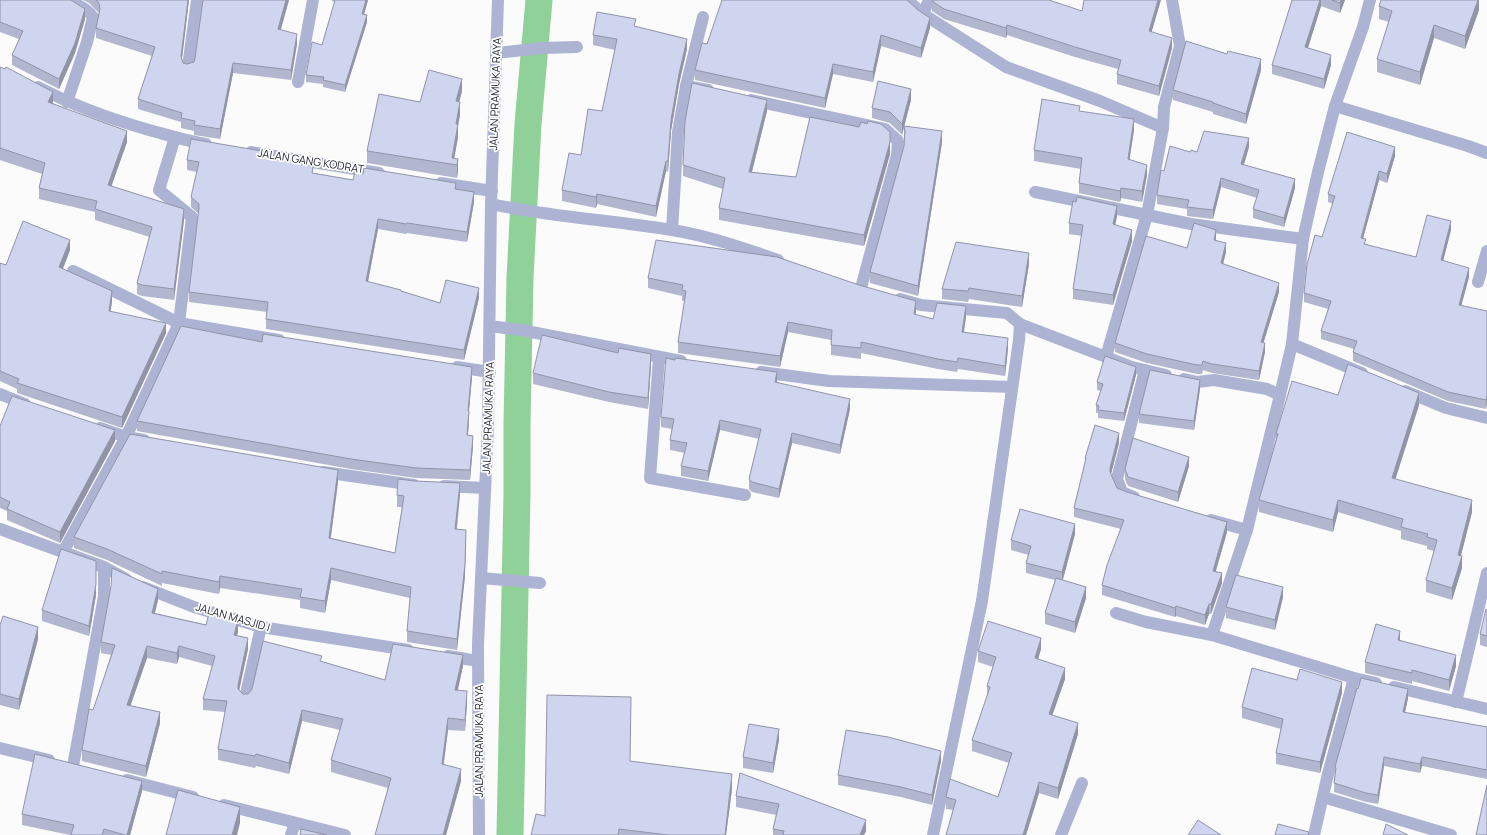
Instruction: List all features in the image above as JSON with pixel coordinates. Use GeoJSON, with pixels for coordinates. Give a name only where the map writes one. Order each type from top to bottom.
{"type":"FeatureCollection","features":[{"type":"Feature","properties":{"kind":"street"},"geometry":{"type":"LineString","coordinates":[[67,102],[87,42],[92,17],[89,12],[68,0]]}},
{"type":"Feature","properties":{"kind":"street"},"geometry":{"type":"LineString","coordinates":[[188,67],[197,0]]}},
{"type":"Feature","properties":{"kind":"street"},"geometry":{"type":"LineString","coordinates":[[298,82],[313,0]]}},
{"type":"Feature","properties":{"kind":"street","name":"JALAN PRAMUKA RAYA"},"geometry":{"type":"LineString","coordinates":[[479,835],[478,661],[490,372],[491,204],[498,0]]}},
{"type":"Feature","properties":{"kind":"street"},"geometry":{"type":"LineString","coordinates":[[907,0],[923,14],[1006,67],[1100,101],[1163,128]]}},
{"type":"Feature","properties":{"kind":"street"},"geometry":{"type":"LineString","coordinates":[[923,14],[929,0]]}},
{"type":"Feature","properties":{"kind":"street"},"geometry":{"type":"LineString","coordinates":[[1106,357],[1147,215],[1163,128],[1164,107],[1180,46],[1172,0]]}},
{"type":"Feature","properties":{"kind":"street"},"geometry":{"type":"LineString","coordinates":[[1212,636],[1247,530],[1292,344],[1303,238],[1318,172],[1335,106],[1363,27],[1370,0]]}},
{"type":"Feature","properties":{"kind":"street"},"geometry":{"type":"LineString","coordinates":[[672,230],[678,132],[686,86],[703,17]]}},
{"type":"Feature","properties":{"kind":"street"},"geometry":{"type":"LineString","coordinates":[[496,53],[542,48],[577,47]]}},
{"type":"Feature","properties":{"kind":"street"},"geometry":{"type":"LineString","coordinates":[[26,81],[67,102],[120,122],[186,141],[216,146]]}},
{"type":"Feature","properties":{"kind":"street"},"geometry":{"type":"LineString","coordinates":[[686,86],[717,92]]}},
{"type":"Feature","properties":{"kind":"street"},"geometry":{"type":"LineString","coordinates":[[740,97],[885,129],[898,141],[897,154],[865,289],[846,283]]}},
{"type":"Feature","properties":{"kind":"street"},"geometry":{"type":"LineString","coordinates":[[1335,106],[1487,153]]}},
{"type":"Feature","properties":{"kind":"street"},"geometry":{"type":"LineString","coordinates":[[64,552],[126,437],[178,323],[192,217],[160,190],[174,137]]}},
{"type":"Feature","properties":{"kind":"street","name":"JALAN GANG KODRAT"},"geometry":{"type":"LineString","coordinates":[[238,150],[392,175]]}},
{"type":"Feature","properties":{"kind":"street"},"geometry":{"type":"LineString","coordinates":[[430,181],[492,191]]}},
{"type":"Feature","properties":{"kind":"street"},"geometry":{"type":"LineString","coordinates":[[1035,192],[1191,224],[1303,238]]}},
{"type":"Feature","properties":{"kind":"street"},"geometry":{"type":"LineString","coordinates":[[491,204],[541,214],[672,230],[721,241],[788,263]]}},
{"type":"Feature","properties":{"kind":"street"},"geometry":{"type":"LineString","coordinates":[[1478,282],[1487,251]]}},
{"type":"Feature","properties":{"kind":"street"},"geometry":{"type":"LineString","coordinates":[[73,270],[178,323],[290,342]]}},
{"type":"Feature","properties":{"kind":"street"},"geometry":{"type":"LineString","coordinates":[[891,296],[921,305],[1007,313],[1020,324],[1106,357],[1145,370],[1197,382],[1214,380],[1267,389],[1280,395]]}},
{"type":"Feature","properties":{"kind":"street"},"geometry":{"type":"LineString","coordinates":[[933,835],[982,601],[1020,324]]}},
{"type":"Feature","properties":{"kind":"street"},"geometry":{"type":"LineString","coordinates":[[490,326],[539,334],[659,358],[694,363]]}},
{"type":"Feature","properties":{"kind":"street"},"geometry":{"type":"LineString","coordinates":[[1292,344],[1372,378]]}},
{"type":"Feature","properties":{"kind":"street"},"geometry":{"type":"LineString","coordinates":[[659,358],[650,478],[745,495]]}},
{"type":"Feature","properties":{"kind":"street"},"geometry":{"type":"LineString","coordinates":[[444,365],[490,372]]}},
{"type":"Feature","properties":{"kind":"street"},"geometry":{"type":"LineString","coordinates":[[1144,499],[1122,492],[1117,479],[1145,370]]}},
{"type":"Feature","properties":{"kind":"street"},"geometry":{"type":"LineString","coordinates":[[753,371],[829,381],[1012,387]]}},
{"type":"Feature","properties":{"kind":"street"},"geometry":{"type":"LineString","coordinates":[[1394,387],[1446,408],[1487,418]]}},
{"type":"Feature","properties":{"kind":"street"},"geometry":{"type":"LineString","coordinates":[[0,394],[38,408]]}},
{"type":"Feature","properties":{"kind":"street"},"geometry":{"type":"LineString","coordinates":[[90,425],[126,437],[156,442]]}},
{"type":"Feature","properties":{"kind":"street"},"geometry":{"type":"LineString","coordinates":[[312,470],[426,486],[485,488]]}},
{"type":"Feature","properties":{"kind":"street"},"geometry":{"type":"LineString","coordinates":[[1203,517],[1247,530]]}},
{"type":"Feature","properties":{"kind":"street","name":"JALAN MASJID I"},"geometry":{"type":"LineString","coordinates":[[0,528],[104,567],[140,585],[194,607],[261,627],[416,651]]}},
{"type":"Feature","properties":{"kind":"street"},"geometry":{"type":"LineString","coordinates":[[73,766],[104,596],[104,567]]}},
{"type":"Feature","properties":{"kind":"street"},"geometry":{"type":"LineString","coordinates":[[1456,702],[1487,573]]}},
{"type":"Feature","properties":{"kind":"street"},"geometry":{"type":"LineString","coordinates":[[481,578],[540,583]]}},
{"type":"Feature","properties":{"kind":"street"},"geometry":{"type":"LineString","coordinates":[[1116,613],[1146,622],[1212,636],[1354,678],[1487,709]]}},
{"type":"Feature","properties":{"kind":"street"},"geometry":{"type":"LineString","coordinates":[[245,698],[261,627]]}},
{"type":"Feature","properties":{"kind":"street"},"geometry":{"type":"LineString","coordinates":[[440,655],[478,661]]}},
{"type":"Feature","properties":{"kind":"street"},"geometry":{"type":"LineString","coordinates":[[1314,835],[1354,678]]}},
{"type":"Feature","properties":{"kind":"street"},"geometry":{"type":"LineString","coordinates":[[0,748],[88,770]]}},
{"type":"Feature","properties":{"kind":"street"},"geometry":{"type":"LineString","coordinates":[[119,778],[345,835]]}},
{"type":"Feature","properties":{"kind":"street"},"geometry":{"type":"LineString","coordinates":[[1061,835],[1082,784]]}},
{"type":"Feature","properties":{"kind":"street"},"geometry":{"type":"LineString","coordinates":[[1323,797],[1451,835]]}},
{"type":"Feature","properties":{"kind":"street"},"geometry":{"type":"LineString","coordinates":[[291,835],[295,823]]}},
{"type":"Feature","properties":{"kind":"building"},"geometry":{"type":"Polygon","coordinates":[[[0,0],[71,0],[85,9],[75,43],[59,79],[12,55],[23,31],[0,22],[0,0]]]}},
{"type":"Feature","properties":{"kind":"building"},"geometry":{"type":"Polygon","coordinates":[[[96,0],[188,0],[181,56],[183,63],[187,64],[194,62],[195,58],[203,0],[286,0],[278,29],[297,34],[291,70],[233,63],[220,129],[194,125],[195,121],[181,118],[182,113],[138,99],[155,47],[96,28],[100,9],[99,3],[96,0]]]}},
{"type":"Feature","properties":{"kind":"building"},"geometry":{"type":"Polygon","coordinates":[[[335,0],[366,0],[362,14],[367,15],[345,85],[323,80],[324,77],[306,75],[312,42],[322,45],[335,0]]]}},
{"type":"Feature","properties":{"kind":"building"},"geometry":{"type":"Polygon","coordinates":[[[722,0],[907,0],[930,18],[921,48],[881,35],[873,72],[833,64],[825,98],[695,70],[702,43],[707,44],[722,0]]]}},
{"type":"Feature","properties":{"kind":"building"},"geometry":{"type":"Polygon","coordinates":[[[1049,0],[1082,11],[1084,0],[1158,0],[1149,31],[1172,38],[1159,86],[1117,74],[1121,60],[1007,25],[1006,28],[944,9],[932,1],[1049,0]]]}},
{"type":"Feature","properties":{"kind":"building"},"geometry":{"type":"Polygon","coordinates":[[[1292,0],[1320,0],[1305,47],[1331,55],[1324,79],[1272,65],[1292,0]]]}},
{"type":"Feature","properties":{"kind":"building"},"geometry":{"type":"Polygon","coordinates":[[[1332,0],[1341,0],[1340,3],[1332,0]]]}},
{"type":"Feature","properties":{"kind":"building"},"geometry":{"type":"Polygon","coordinates":[[[1381,0],[1478,0],[1465,36],[1434,25],[1420,72],[1377,59],[1392,11],[1379,6],[1381,0]]]}},
{"type":"Feature","properties":{"kind":"building"},"geometry":{"type":"Polygon","coordinates":[[[597,12],[636,19],[634,26],[687,39],[671,120],[668,161],[666,161],[656,206],[597,194],[596,197],[562,190],[569,153],[581,155],[588,109],[602,111],[617,39],[593,35],[597,12]]]}},
{"type":"Feature","properties":{"kind":"building"},"geometry":{"type":"Polygon","coordinates":[[[1186,41],[1227,54],[1228,51],[1261,59],[1246,114],[1173,90],[1186,41]]]}},
{"type":"Feature","properties":{"kind":"building"},"geometry":{"type":"Polygon","coordinates":[[[0,67],[5,69],[6,67],[53,92],[48,102],[127,131],[108,185],[184,209],[174,289],[137,283],[152,227],[95,209],[97,201],[39,188],[45,163],[0,148],[0,67]]]}},
{"type":"Feature","properties":{"kind":"building"},"geometry":{"type":"Polygon","coordinates":[[[429,70],[462,79],[456,101],[460,102],[452,158],[458,159],[457,165],[367,151],[379,94],[420,102],[429,70]]]}},
{"type":"Feature","properties":{"kind":"building"},"geometry":{"type":"Polygon","coordinates":[[[878,81],[911,89],[902,124],[890,112],[872,108],[878,81]]]}},
{"type":"Feature","properties":{"kind":"building"},"geometry":{"type":"Polygon","coordinates":[[[692,83],[767,100],[749,172],[796,177],[810,117],[859,127],[861,122],[867,124],[868,121],[881,124],[890,132],[890,142],[864,235],[719,208],[725,178],[683,165],[685,121],[692,83]]]}},
{"type":"Feature","properties":{"kind":"building"},"geometry":{"type":"Polygon","coordinates":[[[1042,99],[1080,106],[1079,111],[1134,119],[1128,159],[1147,165],[1142,191],[1121,188],[1120,191],[1079,183],[1082,158],[1034,150],[1042,99]]]}},
{"type":"Feature","properties":{"kind":"building"},"geometry":{"type":"Polygon","coordinates":[[[904,126],[942,131],[918,286],[870,272],[904,146],[904,126]]]}},
{"type":"Feature","properties":{"kind":"building"},"geometry":{"type":"Polygon","coordinates":[[[1204,131],[1249,138],[1241,164],[1295,179],[1284,218],[1253,209],[1259,190],[1221,178],[1213,210],[1187,207],[1189,200],[1157,195],[1161,170],[1164,171],[1170,146],[1190,152],[1191,150],[1197,152],[1204,131]]]}},
{"type":"Feature","properties":{"kind":"building"},"geometry":{"type":"Polygon","coordinates":[[[1347,132],[1395,147],[1387,174],[1379,171],[1361,238],[1366,239],[1364,244],[1416,257],[1427,215],[1451,221],[1441,260],[1469,268],[1459,305],[1487,311],[1486,400],[1448,392],[1353,352],[1357,341],[1321,331],[1331,301],[1304,293],[1307,264],[1315,235],[1322,237],[1335,196],[1328,194],[1347,132]]]}},
{"type":"Feature","properties":{"kind":"building"},"geometry":{"type":"Polygon","coordinates":[[[191,139],[262,151],[267,154],[313,167],[312,173],[353,180],[355,172],[363,174],[364,168],[456,183],[455,189],[474,192],[467,232],[378,219],[366,281],[401,290],[440,303],[446,280],[479,288],[464,350],[266,319],[268,302],[189,292],[199,208],[199,204],[191,197],[199,162],[187,160],[191,139]]]}},
{"type":"Feature","properties":{"kind":"building"},"geometry":{"type":"Polygon","coordinates":[[[1077,197],[1117,206],[1113,224],[1132,230],[1113,295],[1073,289],[1083,225],[1069,223],[1073,201],[1076,202],[1077,197]]]}},
{"type":"Feature","properties":{"kind":"building"},"geometry":{"type":"Polygon","coordinates":[[[23,221],[70,240],[59,267],[112,291],[109,311],[166,323],[122,417],[17,383],[19,379],[0,371],[0,263],[6,265],[23,221]]]}},
{"type":"Feature","properties":{"kind":"building"},"geometry":{"type":"Polygon","coordinates":[[[1194,223],[1216,230],[1214,240],[1226,243],[1221,263],[1279,283],[1261,342],[1265,343],[1259,371],[1212,364],[1203,361],[1202,365],[1197,365],[1147,354],[1115,343],[1146,236],[1187,248],[1194,223]]]}},
{"type":"Feature","properties":{"kind":"building"},"geometry":{"type":"Polygon","coordinates":[[[656,240],[777,257],[859,285],[916,301],[914,314],[933,319],[937,303],[966,306],[962,332],[1008,338],[1005,366],[958,358],[957,362],[938,359],[861,342],[861,348],[831,345],[832,330],[788,322],[780,356],[678,342],[686,291],[682,290],[683,285],[648,278],[656,240]]]}},
{"type":"Feature","properties":{"kind":"building"},"geometry":{"type":"Polygon","coordinates":[[[956,242],[1029,253],[1022,296],[969,288],[968,291],[942,289],[956,242]]]}},
{"type":"Feature","properties":{"kind":"building"},"geometry":{"type":"Polygon","coordinates":[[[181,326],[262,342],[263,334],[472,367],[467,435],[473,436],[470,470],[416,468],[351,459],[137,421],[181,326]]]}},
{"type":"Feature","properties":{"kind":"building"},"geometry":{"type":"Polygon","coordinates":[[[542,335],[618,353],[619,348],[651,354],[648,398],[609,392],[533,373],[542,335]]]}},
{"type":"Feature","properties":{"kind":"building"},"geometry":{"type":"Polygon","coordinates":[[[1105,356],[1136,367],[1124,413],[1098,410],[1099,406],[1096,405],[1103,384],[1097,382],[1105,356]]]}},
{"type":"Feature","properties":{"kind":"building"},"geometry":{"type":"Polygon","coordinates":[[[666,358],[777,372],[775,382],[850,399],[840,445],[792,433],[779,489],[752,482],[749,479],[761,429],[720,420],[708,471],[681,466],[687,443],[670,440],[674,419],[661,417],[666,358]]]}},
{"type":"Feature","properties":{"kind":"building"},"geometry":{"type":"Polygon","coordinates":[[[1348,364],[1419,393],[1392,478],[1472,500],[1458,555],[1462,556],[1452,588],[1426,580],[1437,540],[1427,537],[1428,534],[1401,527],[1403,519],[1338,500],[1333,520],[1259,500],[1278,434],[1276,434],[1292,381],[1338,395],[1348,364]]]}},
{"type":"Feature","properties":{"kind":"building"},"geometry":{"type":"Polygon","coordinates":[[[1150,370],[1200,380],[1194,421],[1139,414],[1150,370]]]}},
{"type":"Feature","properties":{"kind":"building"},"geometry":{"type":"Polygon","coordinates":[[[12,396],[115,430],[60,532],[7,509],[10,502],[0,497],[0,426],[12,396]]]}},
{"type":"Feature","properties":{"kind":"building"},"geometry":{"type":"Polygon","coordinates":[[[1095,425],[1119,433],[1110,468],[1110,472],[1117,488],[1227,522],[1213,571],[1222,573],[1211,604],[1209,604],[1205,615],[1176,606],[1175,608],[1102,585],[1107,565],[1124,520],[1074,508],[1085,458],[1095,425]]]}},
{"type":"Feature","properties":{"kind":"building"},"geometry":{"type":"Polygon","coordinates":[[[130,434],[338,470],[329,538],[395,553],[404,496],[397,495],[398,479],[460,483],[455,529],[466,530],[465,564],[457,639],[407,631],[411,587],[331,568],[325,601],[300,597],[302,589],[220,576],[219,582],[162,571],[162,574],[107,549],[74,537],[130,434]]]}},
{"type":"Feature","properties":{"kind":"building"},"geometry":{"type":"Polygon","coordinates":[[[1133,438],[1189,457],[1178,492],[1128,477],[1125,469],[1133,438]]]}},
{"type":"Feature","properties":{"kind":"building"},"geometry":{"type":"Polygon","coordinates":[[[1020,509],[1075,524],[1062,572],[1026,563],[1031,546],[1011,540],[1020,509]]]}},
{"type":"Feature","properties":{"kind":"building"},"geometry":{"type":"Polygon","coordinates":[[[61,549],[96,561],[96,584],[89,626],[42,610],[61,549]]]}},
{"type":"Feature","properties":{"kind":"building"},"geometry":{"type":"Polygon","coordinates":[[[112,568],[158,589],[152,613],[206,625],[209,613],[238,620],[234,635],[248,638],[238,685],[238,689],[243,694],[248,694],[252,689],[263,641],[322,656],[320,661],[385,680],[393,644],[463,655],[455,690],[467,691],[465,720],[448,718],[442,764],[461,769],[443,835],[375,835],[391,778],[331,760],[343,719],[302,710],[289,763],[256,754],[255,756],[218,749],[227,701],[203,699],[215,656],[179,646],[177,653],[147,646],[127,705],[160,712],[146,766],[82,750],[89,709],[93,710],[115,645],[101,642],[111,586],[112,568]]]}},
{"type":"Feature","properties":{"kind":"building"},"geometry":{"type":"Polygon","coordinates":[[[1236,575],[1283,587],[1275,620],[1226,607],[1236,575]]]}},
{"type":"Feature","properties":{"kind":"building"},"geometry":{"type":"Polygon","coordinates":[[[1056,578],[1086,587],[1075,622],[1045,613],[1056,578]]]}},
{"type":"Feature","properties":{"kind":"building"},"geometry":{"type":"Polygon","coordinates":[[[1486,609],[1487,610],[1487,636],[1480,634],[1486,609]]]}},
{"type":"Feature","properties":{"kind":"building"},"geometry":{"type":"Polygon","coordinates":[[[3,616],[38,627],[19,699],[0,694],[0,625],[3,616]]]}},
{"type":"Feature","properties":{"kind":"building"},"geometry":{"type":"Polygon","coordinates":[[[988,621],[1041,638],[1035,658],[1065,668],[1049,714],[1078,723],[1058,788],[1039,782],[1023,835],[946,835],[956,800],[946,797],[950,779],[998,797],[1012,753],[972,740],[990,687],[987,686],[996,657],[978,651],[988,621]]]}},
{"type":"Feature","properties":{"kind":"building"},"geometry":{"type":"Polygon","coordinates":[[[1376,624],[1400,631],[1398,640],[1456,655],[1449,680],[1412,670],[1412,673],[1365,662],[1376,624]]]}},
{"type":"Feature","properties":{"kind":"building"},"geometry":{"type":"Polygon","coordinates":[[[1252,668],[1297,680],[1300,669],[1342,682],[1320,762],[1276,753],[1283,719],[1242,707],[1252,668]]]}},
{"type":"Feature","properties":{"kind":"building"},"geometry":{"type":"Polygon","coordinates":[[[1361,678],[1408,689],[1403,712],[1487,727],[1487,770],[1422,757],[1420,764],[1384,757],[1378,795],[1366,793],[1334,783],[1335,767],[1361,678]]]}},
{"type":"Feature","properties":{"kind":"building"},"geometry":{"type":"Polygon","coordinates":[[[547,695],[631,697],[630,761],[732,774],[725,835],[668,835],[619,829],[618,835],[531,835],[536,814],[545,816],[547,695]]]}},
{"type":"Feature","properties":{"kind":"building"},"geometry":{"type":"Polygon","coordinates":[[[749,724],[779,729],[773,763],[743,757],[749,724]]]}},
{"type":"Feature","properties":{"kind":"building"},"geometry":{"type":"Polygon","coordinates":[[[846,730],[888,737],[941,751],[932,795],[901,787],[838,775],[846,730]]]}},
{"type":"Feature","properties":{"kind":"building"},"geometry":{"type":"Polygon","coordinates":[[[35,754],[142,781],[127,835],[104,829],[102,835],[71,835],[74,825],[22,814],[35,754]]]}},
{"type":"Feature","properties":{"kind":"building"},"geometry":{"type":"Polygon","coordinates":[[[740,773],[866,820],[860,835],[783,835],[784,831],[773,829],[779,804],[736,796],[740,773]]]}},
{"type":"Feature","properties":{"kind":"building"},"geometry":{"type":"Polygon","coordinates":[[[1487,785],[1487,835],[1476,835],[1487,785]]]}},
{"type":"Feature","properties":{"kind":"building"},"geometry":{"type":"Polygon","coordinates":[[[178,790],[240,807],[232,835],[166,835],[178,790]]]}},
{"type":"Feature","properties":{"kind":"building"},"geometry":{"type":"Polygon","coordinates":[[[1198,820],[1221,835],[1188,835],[1198,820]]]}},
{"type":"Feature","properties":{"kind":"building"},"geometry":{"type":"Polygon","coordinates":[[[1278,824],[1309,832],[1308,835],[1275,835],[1278,824]]]}},
{"type":"Feature","properties":{"kind":"building"},"geometry":{"type":"Polygon","coordinates":[[[1386,824],[1408,835],[1383,835],[1386,824]]]}},
{"type":"Feature","properties":{"kind":"building"},"geometry":{"type":"Polygon","coordinates":[[[301,829],[327,835],[300,835],[301,829]]]}},
{"type":"Feature","properties":{"kind":"waterway"},"geometry":{"type":"LineString","coordinates":[[510,835],[520,278],[528,124],[539,0]]}}]}
